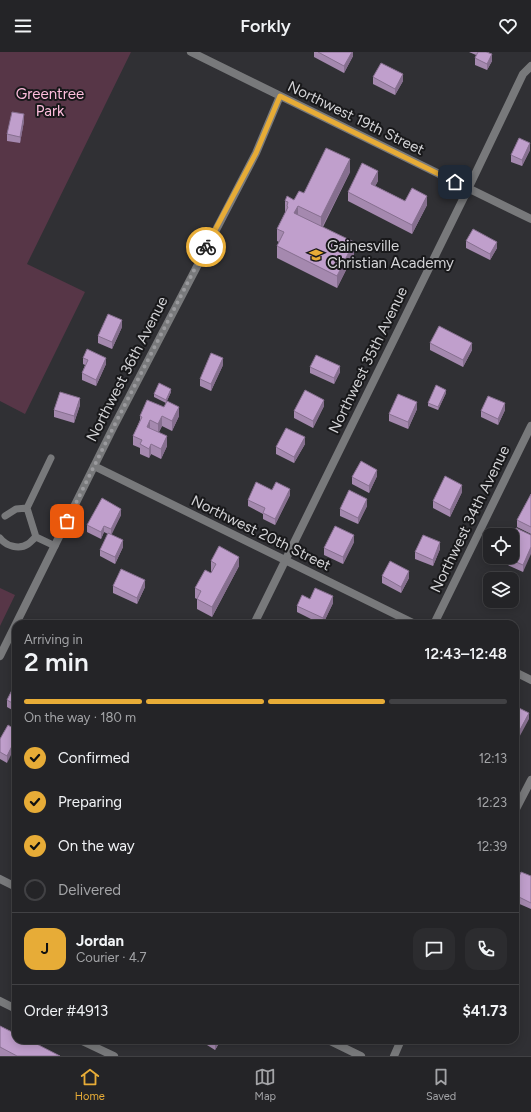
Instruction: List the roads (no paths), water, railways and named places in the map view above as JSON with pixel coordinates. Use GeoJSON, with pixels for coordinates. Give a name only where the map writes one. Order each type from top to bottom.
{"type":"FeatureCollection","features":[{"type":"Feature","properties":{"kind":"street","name":"Northwest 19th Street"},"geometry":{"type":"LineString","coordinates":[[191,52],[531,219]]}},
{"type":"Feature","properties":{"kind":"street","name":"Northwest 35th Avenue"},"geometry":{"type":"LineString","coordinates":[[256,620],[523,74],[531,66]]}},
{"type":"Feature","properties":{"kind":"street","name":"Northwest 36th Avenue"},"geometry":{"type":"LineString","coordinates":[[18,620],[182,293],[256,153],[280,96]]}},
{"type":"Feature","properties":{"kind":"street","name":"Northwest 34th Avenue"},"geometry":{"type":"LineString","coordinates":[[436,620],[531,426]]}},
{"type":"Feature","properties":{"kind":"street","name":"Northwest 20th Street"},"geometry":{"type":"LineString","coordinates":[[94,466],[407,620]]}},
{"type":"Feature","properties":{"kind":"street","name":"Northwest 36th Avenue"},"geometry":{"type":"LineString","coordinates":[[0,656],[12,632]]}},
{"type":"Feature","properties":{"kind":"street"},"geometry":{"type":"LineString","coordinates":[[519,674],[531,680]]}},
{"type":"Feature","properties":{"kind":"street"},"geometry":{"type":"LineString","coordinates":[[519,803],[531,780]]}},
{"type":"Feature","properties":{"kind":"street"},"geometry":{"type":"LineString","coordinates":[[0,879],[12,885]]}},
{"type":"Feature","properties":{"kind":"street"},"geometry":{"type":"LineString","coordinates":[[0,1001],[12,1007]]}},
{"type":"Feature","properties":{"kind":"street"},"geometry":{"type":"LineString","coordinates":[[88,1044],[114,1056]]}},
{"type":"Feature","properties":{"kind":"street"},"geometry":{"type":"LineString","coordinates":[[336,1044],[361,1056]]}},
{"type":"Feature","properties":{"kind":"street"},"geometry":{"type":"LineString","coordinates":[[394,1056],[399,1044]]}},
{"type":"Feature","properties":{"kind":"lane"},"geometry":{"type":"LineString","coordinates":[[51,458],[27,508],[36,537],[55,546]]}},
{"type":"Feature","properties":{"kind":"lane"},"geometry":{"type":"LineString","coordinates":[[5,516],[16,510],[27,508]]}},
{"type":"Feature","properties":{"kind":"lane"},"geometry":{"type":"LineString","coordinates":[[0,538],[8,545],[16,547],[27,545],[36,537]]}},
{"type":"Feature","properties":{"kind":"place","name":"Gainesville Christian Academy"},"geometry":{"type":"Point","coordinates":[316,255]}},
{"type":"Feature","properties":{"kind":"park label","name":"Greentree Park"},"geometry":{"type":"Point","coordinates":[50,102]}}]}
